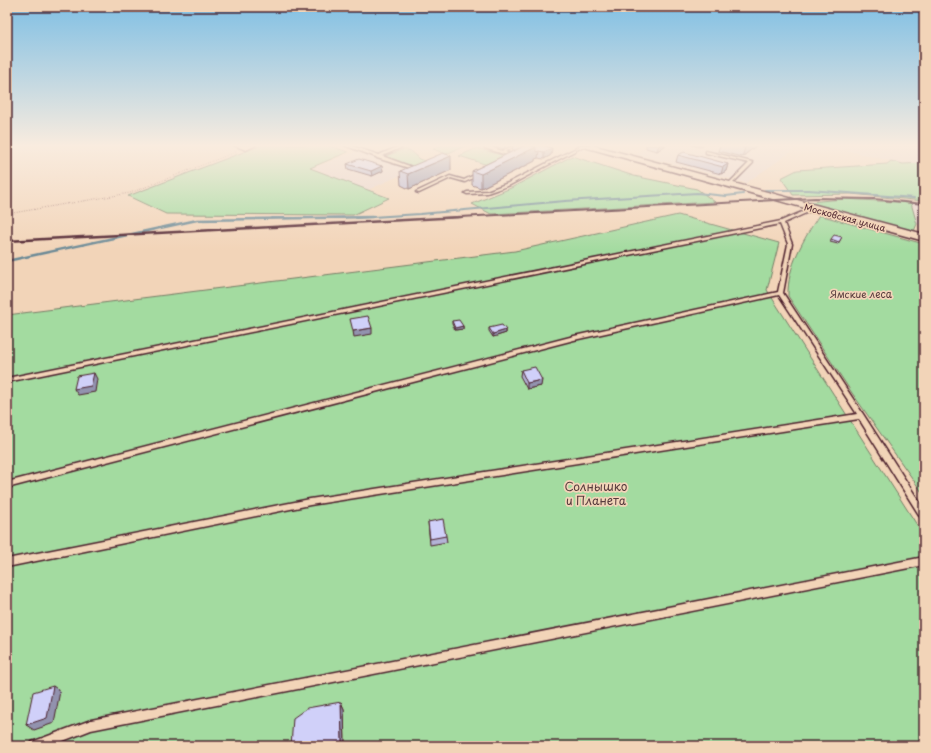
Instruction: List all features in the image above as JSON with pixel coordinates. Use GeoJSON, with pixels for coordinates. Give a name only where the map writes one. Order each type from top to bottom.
{"type":"FeatureCollection","features":[{"type":"Feature","properties":{"kind":"street","name":"Московская улица"},"geometry":{"type":"LineString","coordinates":[[712,180],[924,238]]}},
{"type":"Feature","properties":{"kind":"lane"},"geometry":{"type":"LineString","coordinates":[[418,192],[444,180]]}},
{"type":"Feature","properties":{"kind":"lane"},"geometry":{"type":"LineString","coordinates":[[467,193],[487,192],[517,180]]}},
{"type":"Feature","properties":{"kind":"lane"},"geometry":{"type":"LineString","coordinates":[[730,185],[735,180]]}},
{"type":"Feature","properties":{"kind":"lane"},"geometry":{"type":"LineString","coordinates":[[7,380],[782,222],[814,208]]}},
{"type":"Feature","properties":{"kind":"lane"},"geometry":{"type":"LineString","coordinates":[[782,222],[790,244],[780,293],[861,416],[924,516]]}},
{"type":"Feature","properties":{"kind":"lane"},"geometry":{"type":"LineString","coordinates":[[7,485],[574,338],[780,293]]}},
{"type":"Feature","properties":{"kind":"lane"},"geometry":{"type":"LineString","coordinates":[[7,563],[310,502],[861,416]]}},
{"type":"Feature","properties":{"kind":"lane"},"geometry":{"type":"LineString","coordinates":[[36,746],[91,725],[924,561]]}},
{"type":"Feature","properties":{"kind":"path"},"geometry":{"type":"LineString","coordinates":[[7,214],[130,193],[163,180]]}},
{"type":"Feature","properties":{"kind":"shaded area"},"geometry":{"type":"Polygon","coordinates":[[[343,180],[390,180],[368,190],[343,180]]]}},
{"type":"Feature","properties":{"kind":"shaded area"},"geometry":{"type":"Polygon","coordinates":[[[735,180],[750,180],[746,183],[735,180]]]}},
{"type":"Feature","properties":{"kind":"shaded area"},"geometry":{"type":"Polygon","coordinates":[[[911,203],[924,205],[924,226],[917,224],[911,203]]]}},
{"type":"Feature","properties":{"kind":"green space"},"geometry":{"type":"Polygon","coordinates":[[[170,180],[342,180],[389,198],[353,215],[166,214],[128,196],[170,180]]]}},
{"type":"Feature","properties":{"kind":"green space"},"geometry":{"type":"Polygon","coordinates":[[[526,180],[654,180],[697,189],[715,202],[491,214],[472,204],[526,180]]]}},
{"type":"Feature","properties":{"kind":"green space"},"geometry":{"type":"Polygon","coordinates":[[[783,180],[924,180],[924,201],[851,194],[793,195],[783,180]]]}},
{"type":"Feature","properties":{"kind":"green space"},"geometry":{"type":"Polygon","coordinates":[[[844,199],[911,203],[917,224],[914,231],[807,202],[844,199]]]}},
{"type":"Feature","properties":{"kind":"green space","name":"Солнышко и Планета"},"geometry":{"type":"Polygon","coordinates":[[[678,215],[779,243],[767,290],[924,536],[924,746],[7,746],[7,315],[515,251],[678,215]]]}},
{"type":"Feature","properties":{"kind":"green space","name":"Ямские леса"},"geometry":{"type":"Polygon","coordinates":[[[819,215],[924,244],[924,495],[852,393],[788,296],[788,285],[793,264],[802,243],[819,215]]]}},
{"type":"Feature","properties":{"kind":"building"},"geometry":{"type":"Polygon","coordinates":[[[834,235],[842,237],[839,242],[831,239],[834,235]]]}},
{"type":"Feature","properties":{"kind":"building"},"geometry":{"type":"Polygon","coordinates":[[[368,316],[372,328],[353,331],[350,319],[368,316]]]}},
{"type":"Feature","properties":{"kind":"building"},"geometry":{"type":"Polygon","coordinates":[[[459,320],[463,326],[455,328],[452,321],[459,320]]]}},
{"type":"Feature","properties":{"kind":"building"},"geometry":{"type":"Polygon","coordinates":[[[502,325],[506,330],[493,334],[489,328],[502,325]]]}},
{"type":"Feature","properties":{"kind":"building"},"geometry":{"type":"Polygon","coordinates":[[[535,367],[542,380],[527,383],[521,370],[535,367]]]}},
{"type":"Feature","properties":{"kind":"building"},"geometry":{"type":"Polygon","coordinates":[[[94,373],[91,386],[74,389],[77,376],[94,373]]]}},
{"type":"Feature","properties":{"kind":"building"},"geometry":{"type":"Polygon","coordinates":[[[443,519],[446,536],[430,539],[428,522],[443,519]]]}},
{"type":"Feature","properties":{"kind":"building"},"geometry":{"type":"Polygon","coordinates":[[[53,686],[47,718],[26,725],[33,692],[53,686]]]}},
{"type":"Feature","properties":{"kind":"building"},"geometry":{"type":"Polygon","coordinates":[[[341,702],[342,742],[320,746],[291,746],[293,718],[307,708],[341,702]]]}},
{"type":"Feature","properties":{"kind":"waterway"},"geometry":{"type":"LineString","coordinates":[[765,190],[809,190],[914,198]]}},
{"type":"Feature","properties":{"kind":"waterway"},"geometry":{"type":"LineString","coordinates":[[372,217],[565,201],[697,193],[726,196],[743,194]]}},
{"type":"Feature","properties":{"kind":"waterway"},"geometry":{"type":"LineString","coordinates":[[314,218],[372,217]]}},
{"type":"Feature","properties":{"kind":"waterway"},"geometry":{"type":"LineString","coordinates":[[356,218],[372,217]]}},
{"type":"Feature","properties":{"kind":"waterway"},"geometry":{"type":"LineString","coordinates":[[272,218],[314,218]]}},
{"type":"Feature","properties":{"kind":"waterway"},"geometry":{"type":"LineString","coordinates":[[7,261],[197,220],[314,218]]}},
{"type":"Feature","properties":{"kind":"waterway"},"geometry":{"type":"LineString","coordinates":[[314,218],[345,218]]}},
{"type":"Feature","properties":{"kind":"railway"},"geometry":{"type":"LineString","coordinates":[[442,218],[815,198],[874,199],[924,204]]}},
{"type":"Feature","properties":{"kind":"railway"},"geometry":{"type":"LineString","coordinates":[[7,241],[461,217]]}}]}
